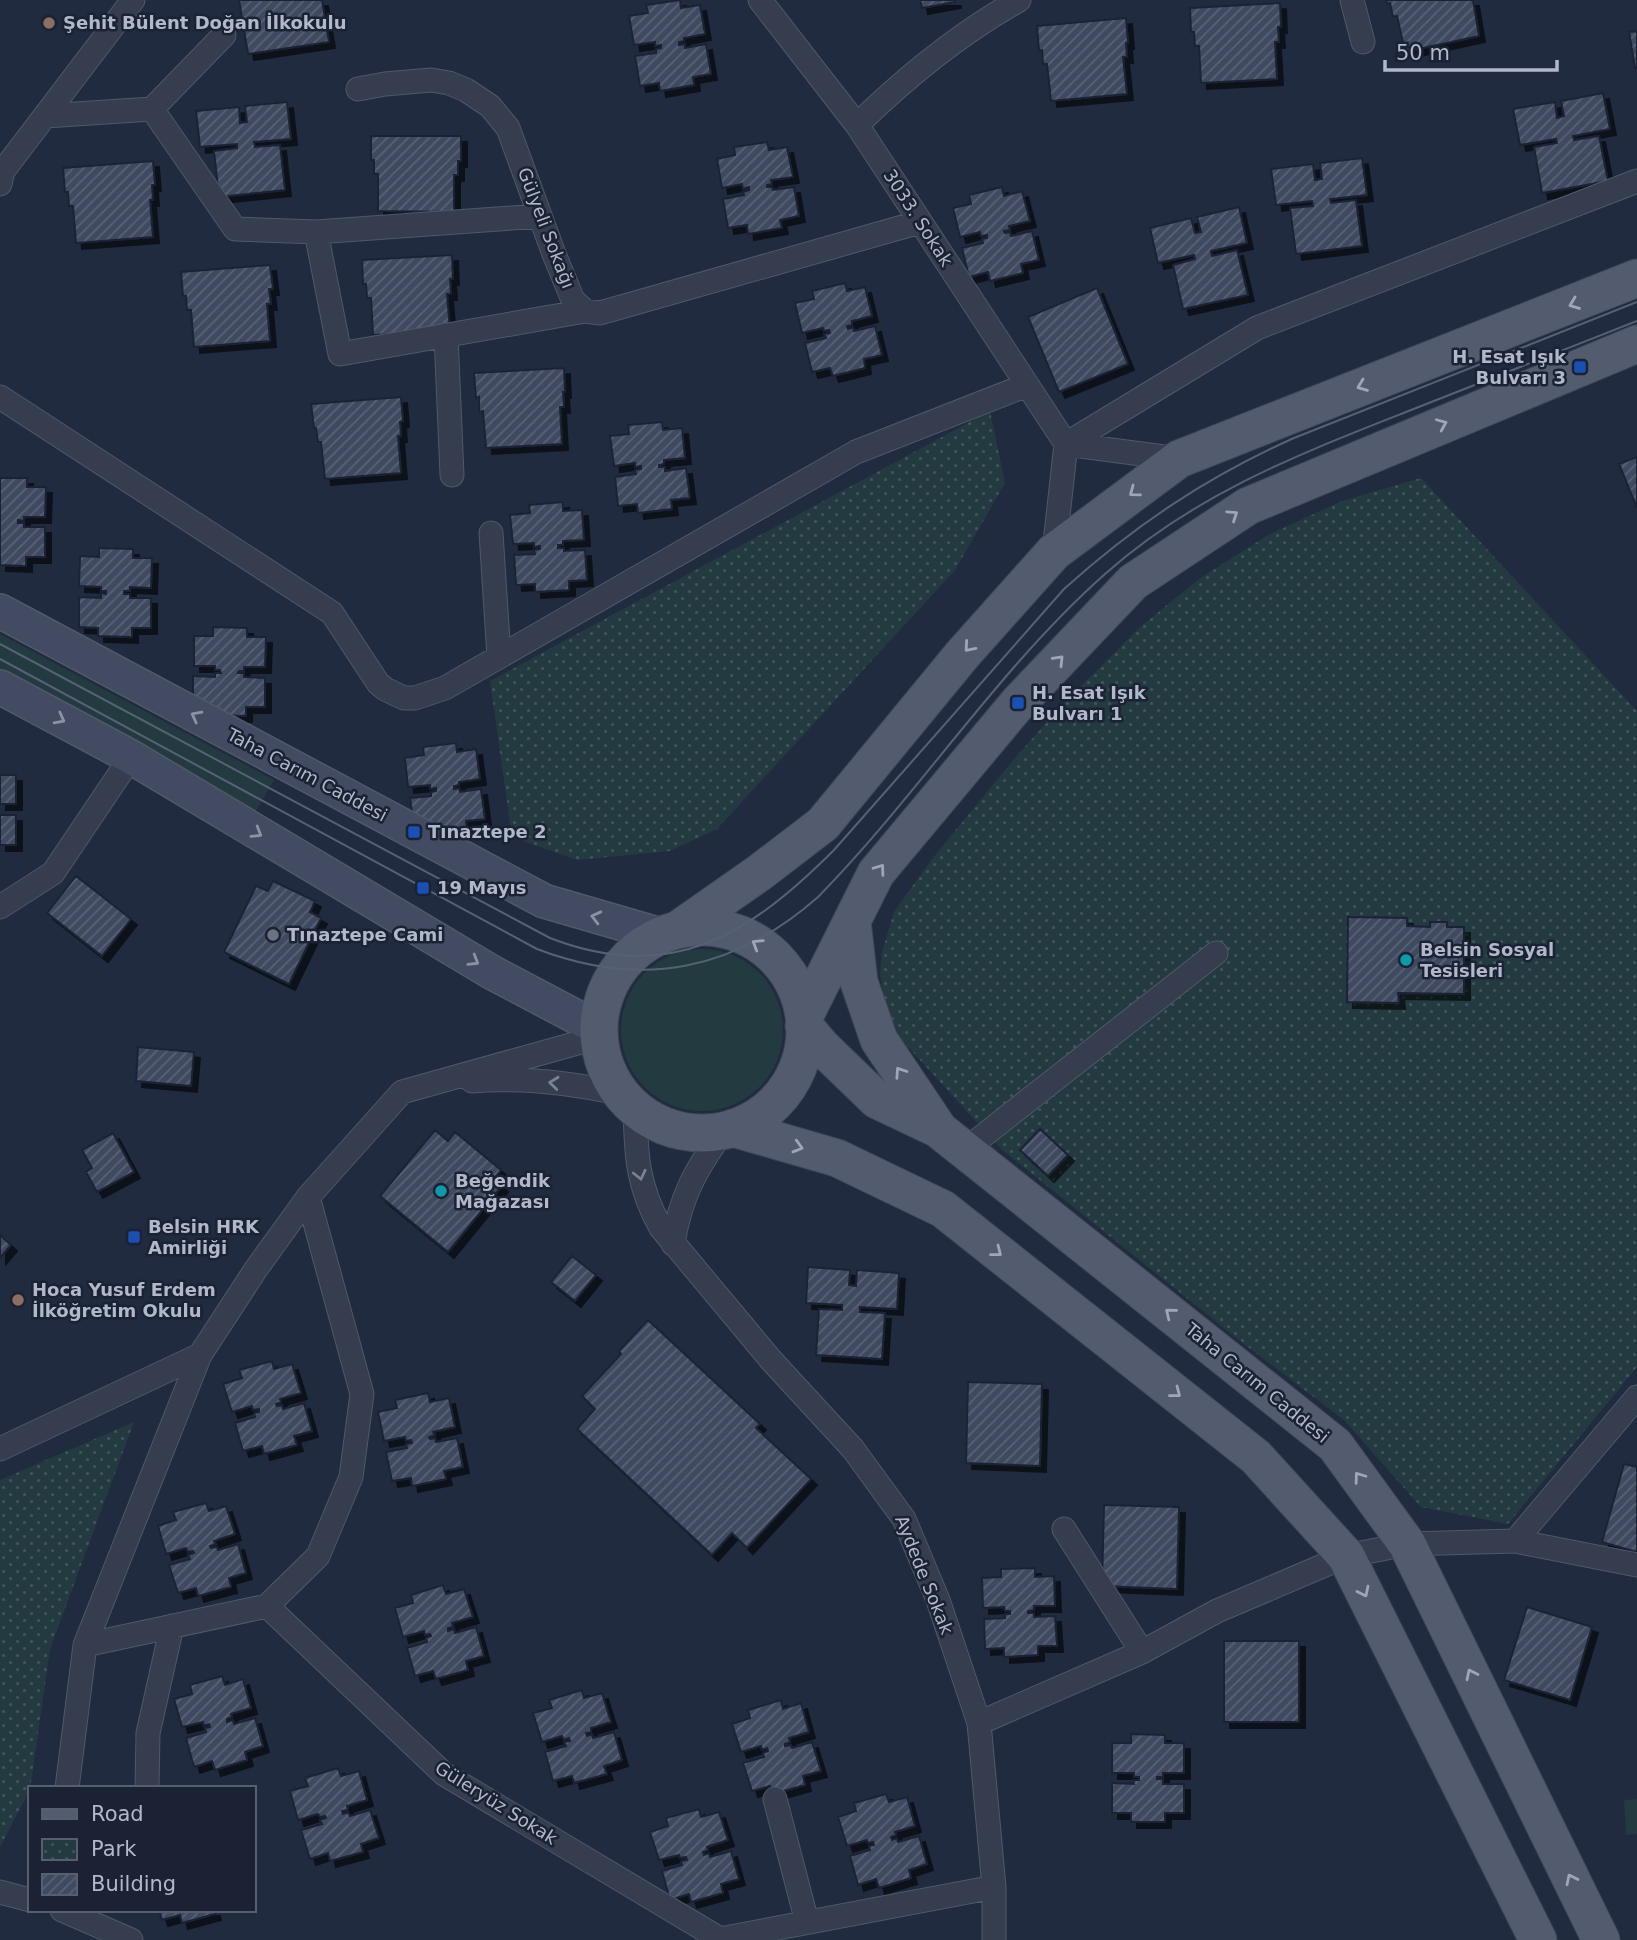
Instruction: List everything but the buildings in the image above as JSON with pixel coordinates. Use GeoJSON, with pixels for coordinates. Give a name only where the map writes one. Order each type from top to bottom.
{"type":"FeatureCollection","features":[{"type":"Feature","properties":{"kind":"main road"},"geometry":{"type":"LineString","coordinates":[[670,932],[717,928],[736,932],[766,949],[782,965],[800,998],[804,1022],[802,1055],[795,1073],[786,1089],[759,1116],[728,1129],[686,1132],[667,1127],[628,1101],[611,1078],[604,1060],[599,1033],[602,1004],[617,970],[630,955],[759,873],[823,824],[962,655],[1054,552],[1179,459],[1637,278]]}},
{"type":"Feature","properties":{"kind":"main road"},"geometry":{"type":"LineString","coordinates":[[804,1022],[876,873],[1018,703],[1133,582],[1248,506],[1637,344]]}},
{"type":"Feature","properties":{"kind":"main road","name":"Taha Carım Caddesi"},"geometry":{"type":"LineString","coordinates":[[0,611],[544,901],[670,932]]}},
{"type":"Feature","properties":{"kind":"main road"},"geometry":{"type":"LineString","coordinates":[[0,687],[131,757],[599,1033]]}},
{"type":"Feature","properties":{"kind":"main road"},"geometry":{"type":"LineString","coordinates":[[852,921],[859,982],[879,1040],[952,1140]]}},
{"type":"Feature","properties":{"kind":"main road","name":"Taha Carım Caddesi"},"geometry":{"type":"LineString","coordinates":[[804,1022],[822,1047],[877,1100],[952,1140],[1335,1445],[1407,1544],[1601,1940]]}},
{"type":"Feature","properties":{"kind":"main road"},"geometry":{"type":"LineString","coordinates":[[728,1129],[837,1158],[943,1209],[1256,1457],[1346,1556],[1538,1940]]}},
{"type":"Feature","properties":{"kind":"street"},"geometry":{"type":"LineString","coordinates":[[0,184],[3,171],[133,0]]}},
{"type":"Feature","properties":{"kind":"street","name":"3033. Sokak"},"geometry":{"type":"LineString","coordinates":[[760,0],[857,125],[1066,444]]}},
{"type":"Feature","properties":{"kind":"street"},"geometry":{"type":"LineString","coordinates":[[857,125],[925,63],[962,35],[1019,0]]}},
{"type":"Feature","properties":{"kind":"street"},"geometry":{"type":"LineString","coordinates":[[1352,0],[1363,42]]}},
{"type":"Feature","properties":{"kind":"street"},"geometry":{"type":"LineString","coordinates":[[45,116],[152,109],[225,35]]}},
{"type":"Feature","properties":{"kind":"street","name":"Gülyeli Sokağı"},"geometry":{"type":"LineString","coordinates":[[358,89],[385,83],[431,80],[449,83],[479,97],[495,111],[508,128],[573,300],[585,311]]}},
{"type":"Feature","properties":{"kind":"street"},"geometry":{"type":"LineString","coordinates":[[152,109],[235,229],[316,232],[540,216]]}},
{"type":"Feature","properties":{"kind":"street"},"geometry":{"type":"LineString","coordinates":[[1066,444],[1257,328],[1637,181]]}},
{"type":"Feature","properties":{"kind":"street"},"geometry":{"type":"LineString","coordinates":[[316,232],[340,354],[585,311],[600,313],[920,222]]}},
{"type":"Feature","properties":{"kind":"street"},"geometry":{"type":"LineString","coordinates":[[446,335],[452,475]]}},
{"type":"Feature","properties":{"kind":"street"},"geometry":{"type":"LineString","coordinates":[[0,397],[332,613],[378,682],[394,695],[415,698],[436,693],[856,452],[1027,385]]}},
{"type":"Feature","properties":{"kind":"street"},"geometry":{"type":"LineString","coordinates":[[1066,444],[1179,459]]}},
{"type":"Feature","properties":{"kind":"street"},"geometry":{"type":"LineString","coordinates":[[1054,552],[1066,444]]}},
{"type":"Feature","properties":{"kind":"street"},"geometry":{"type":"LineString","coordinates":[[491,533],[499,657]]}},
{"type":"Feature","properties":{"kind":"street"},"geometry":{"type":"LineString","coordinates":[[0,907],[53,873],[131,757]]}},
{"type":"Feature","properties":{"kind":"street"},"geometry":{"type":"LineString","coordinates":[[952,1140],[1216,953]]}},
{"type":"Feature","properties":{"kind":"street"},"geometry":{"type":"LineString","coordinates":[[66,1786],[85,1645],[200,1355],[308,1197],[402,1092],[599,1033]]}},
{"type":"Feature","properties":{"kind":"street"},"geometry":{"type":"LineString","coordinates":[[402,1092],[470,1082],[525,1080],[579,1086],[628,1101]]}},
{"type":"Feature","properties":{"kind":"street","name":"Aydede Sokak"},"geometry":{"type":"LineString","coordinates":[[628,1101],[643,1190],[650,1210],[673,1244],[771,1360],[853,1449],[905,1519],[937,1600],[978,1723],[994,1887],[994,1940]]}},
{"type":"Feature","properties":{"kind":"street"},"geometry":{"type":"LineString","coordinates":[[673,1244],[676,1222],[691,1178],[728,1129]]}},
{"type":"Feature","properties":{"kind":"street"},"geometry":{"type":"LineString","coordinates":[[85,1645],[267,1606],[318,1556],[351,1477],[362,1394],[308,1197]]}},
{"type":"Feature","properties":{"kind":"street"},"geometry":{"type":"LineString","coordinates":[[0,1449],[200,1355]]}},
{"type":"Feature","properties":{"kind":"street"},"geometry":{"type":"LineString","coordinates":[[1515,1541],[1637,1397]]}},
{"type":"Feature","properties":{"kind":"street"},"geometry":{"type":"LineString","coordinates":[[1064,1529],[1142,1652]]}},
{"type":"Feature","properties":{"kind":"street"},"geometry":{"type":"LineString","coordinates":[[978,1723],[1142,1652],[1217,1611],[1346,1556],[1407,1544],[1515,1541],[1637,1565]]}},
{"type":"Feature","properties":{"kind":"street","name":"Güleryüz Sokak"},"geometry":{"type":"LineString","coordinates":[[267,1606],[444,1774],[720,1940]]}},
{"type":"Feature","properties":{"kind":"street"},"geometry":{"type":"LineString","coordinates":[[147,1786],[148,1733],[172,1626]]}},
{"type":"Feature","properties":{"kind":"street"},"geometry":{"type":"LineString","coordinates":[[775,1799],[807,1922]]}},
{"type":"Feature","properties":{"kind":"street"},"geometry":{"type":"LineString","coordinates":[[720,1940],[994,1887]]}},
{"type":"Feature","properties":{"kind":"street"},"geometry":{"type":"LineString","coordinates":[[0,1892],[28,1899]]}},
{"type":"Feature","properties":{"kind":"street"},"geometry":{"type":"LineString","coordinates":[[67,1912],[131,1940]]}},
{"type":"Feature","properties":{"kind":"green space"},"geometry":{"type":"Polygon","coordinates":[[[990,411],[1005,483],[955,570],[717,829],[670,851],[577,860],[512,837],[490,681],[990,411]]]}},
{"type":"Feature","properties":{"kind":"green space"},"geometry":{"type":"Polygon","coordinates":[[[1421,478],[1637,711],[1637,1367],[1508,1524],[1421,1507],[1344,1420],[1244,1344],[1001,1149],[899,1037],[885,1006],[880,973],[882,952],[894,912],[932,859],[1063,704],[1140,627],[1199,579],[1268,535],[1342,501],[1421,478]]]}},
{"type":"Feature","properties":{"kind":"green space"},"geometry":{"type":"Polygon","coordinates":[[[0,634],[274,780],[254,814],[0,670],[0,634]]]}},
{"type":"Feature","properties":{"kind":"green space"},"geometry":{"type":"Polygon","coordinates":[[[702,949],[733,955],[759,973],[777,999],[783,1030],[777,1061],[759,1087],[733,1105],[702,1111],[671,1105],[645,1087],[627,1061],[621,1030],[627,999],[645,973],[671,955],[702,949]]]}},
{"type":"Feature","properties":{"kind":"green space"},"geometry":{"type":"Polygon","coordinates":[[[134,1422],[50,1649],[30,1786],[28,1786],[28,1793],[0,1847],[0,1480],[134,1422]]]}},
{"type":"Feature","properties":{"kind":"green space"},"geometry":{"type":"Polygon","coordinates":[[[1637,1799],[1637,1834],[1626,1835],[1624,1800],[1637,1799]]]}},
{"type":"Feature","properties":{"kind":"tram line"},"geometry":{"type":"LineString","coordinates":[[0,644],[550,938],[593,951],[633,956],[671,953],[706,944],[739,928],[802,880],[834,850],[1064,589],[1118,544],[1173,504],[1231,469],[1294,438],[1637,302]]}},
{"type":"Feature","properties":{"kind":"tram line"},"geometry":{"type":"LineString","coordinates":[[0,659],[537,949],[576,961],[613,968],[650,970],[685,966],[720,957],[753,942],[786,922],[818,897],[890,817],[993,691],[1066,611],[1105,574],[1175,521],[1248,479],[1287,461],[1637,321]]}},
{"type":"Feature","properties":{"kind":"place","name":"Şehit Bülent Doğan İlkokulu"},"geometry":{"type":"Point","coordinates":[49,23]}},
{"type":"Feature","properties":{"kind":"place","name":"H. Esat Işık Bulvarı 3"},"geometry":{"type":"Point","coordinates":[1580,367]}},
{"type":"Feature","properties":{"kind":"place","name":"H. Esat Işık Bulvarı 1"},"geometry":{"type":"Point","coordinates":[1018,703]}},
{"type":"Feature","properties":{"kind":"place","name":"Tınaztepe 2"},"geometry":{"type":"Point","coordinates":[414,832]}},
{"type":"Feature","properties":{"kind":"place","name":"19 Mayıs"},"geometry":{"type":"Point","coordinates":[423,888]}},
{"type":"Feature","properties":{"kind":"place","name":"Tınaztepe Cami"},"geometry":{"type":"Point","coordinates":[273,935]}},
{"type":"Feature","properties":{"kind":"place","name":"Belsin Sosyal Tesisleri"},"geometry":{"type":"Point","coordinates":[1406,960]}},
{"type":"Feature","properties":{"kind":"place","name":"Beğendik Mağazası"},"geometry":{"type":"Point","coordinates":[441,1191]}},
{"type":"Feature","properties":{"kind":"place","name":"Belsin HRK Amirliği"},"geometry":{"type":"Point","coordinates":[134,1237]}},
{"type":"Feature","properties":{"kind":"place","name":"Hoca Yusuf Erdem İlköğretim Okulu"},"geometry":{"type":"Point","coordinates":[18,1300]}}]}
